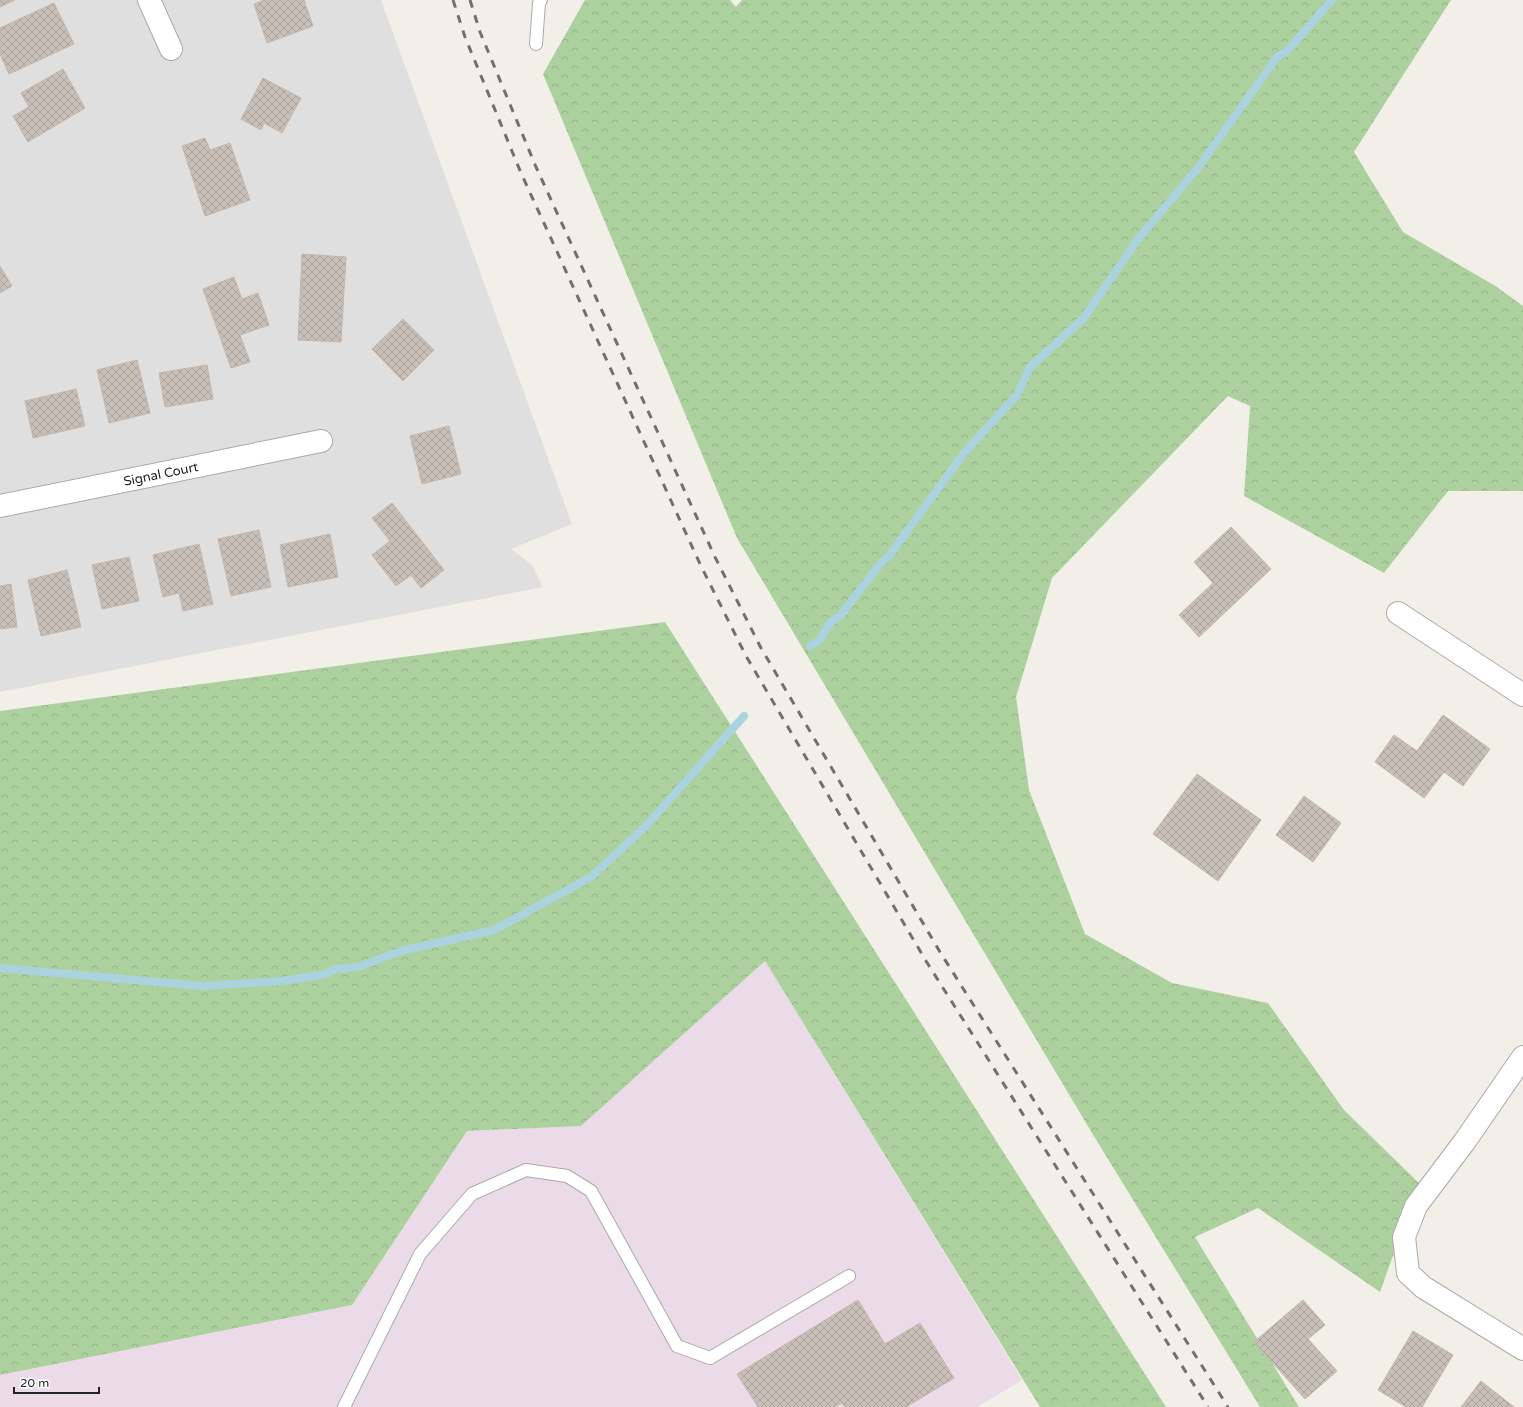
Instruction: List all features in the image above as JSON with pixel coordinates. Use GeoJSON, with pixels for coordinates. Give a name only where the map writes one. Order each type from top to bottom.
{"type":"FeatureCollection","features":[{"type":"Feature","properties":{"kind":"street"},"geometry":{"type":"LineString","coordinates":[[149,0],[171,49]]}},
{"type":"Feature","properties":{"kind":"street","name":"Signal Court"},"geometry":{"type":"LineString","coordinates":[[0,506],[321,441]]}},
{"type":"Feature","properties":{"kind":"street"},"geometry":{"type":"LineString","coordinates":[[1398,613],[1523,695]]}},
{"type":"Feature","properties":{"kind":"street"},"geometry":{"type":"LineString","coordinates":[[1523,1057],[1465,1141],[1416,1206],[1404,1237],[1408,1273],[1423,1287],[1523,1349]]}},
{"type":"Feature","properties":{"kind":"lane"},"geometry":{"type":"LineString","coordinates":[[536,44],[539,3],[541,0]]}},
{"type":"Feature","properties":{"kind":"lane"},"geometry":{"type":"LineString","coordinates":[[344,1407],[420,1254],[472,1194],[526,1170],[567,1176],[591,1191],[677,1346],[710,1358],[849,1276]]}},
{"type":"Feature","properties":{"kind":"shaded area"},"geometry":{"type":"Polygon","coordinates":[[[0,0],[381,0],[572,524],[511,549],[532,565],[543,587],[0,692],[0,0]]]}},
{"type":"Feature","properties":{"kind":"shaded area"},"geometry":{"type":"Polygon","coordinates":[[[765,961],[1022,1380],[977,1407],[0,1407],[0,1375],[352,1305],[467,1131],[581,1126],[765,961]]]}},
{"type":"Feature","properties":{"kind":"green space"},"geometry":{"type":"Polygon","coordinates":[[[585,0],[730,0],[736,7],[742,0],[1451,0],[1354,152],[1403,232],[1497,287],[1523,306],[1523,491],[1448,491],[1384,573],[1244,496],[1250,406],[1228,396],[1052,578],[1016,697],[1029,790],[1085,934],[1172,983],[1268,1003],[1344,1110],[1419,1183],[1380,1292],[1258,1208],[1195,1237],[1299,1407],[1260,1407],[1092,1133],[737,538],[543,74],[585,0]]]}},
{"type":"Feature","properties":{"kind":"green space"},"geometry":{"type":"Polygon","coordinates":[[[665,622],[1166,1407],[1040,1407],[765,961],[581,1126],[467,1131],[352,1305],[0,1375],[0,711],[665,622]]]}},
{"type":"Feature","properties":{"kind":"building"},"geometry":{"type":"Polygon","coordinates":[[[0,0],[15,0],[0,7],[0,0]]]}},
{"type":"Feature","properties":{"kind":"building"},"geometry":{"type":"Polygon","coordinates":[[[264,0],[304,0],[313,26],[267,43],[254,4],[264,0]]]}},
{"type":"Feature","properties":{"kind":"building"},"geometry":{"type":"Polygon","coordinates":[[[54,3],[74,44],[9,74],[0,54],[0,28],[54,3]]]}},
{"type":"Feature","properties":{"kind":"building"},"geometry":{"type":"Polygon","coordinates":[[[63,69],[85,108],[28,142],[13,116],[29,107],[21,93],[63,69]]]}},
{"type":"Feature","properties":{"kind":"building"},"geometry":{"type":"Polygon","coordinates":[[[263,78],[301,98],[282,133],[264,123],[261,130],[241,119],[263,78]]]}},
{"type":"Feature","properties":{"kind":"building"},"geometry":{"type":"Polygon","coordinates":[[[205,138],[210,150],[230,143],[250,200],[205,216],[182,146],[205,138]]]}},
{"type":"Feature","properties":{"kind":"building"},"geometry":{"type":"Polygon","coordinates":[[[302,254],[346,257],[341,342],[298,340],[302,254]]]}},
{"type":"Feature","properties":{"kind":"building"},"geometry":{"type":"Polygon","coordinates":[[[0,266],[12,286],[0,293],[0,266]]]}},
{"type":"Feature","properties":{"kind":"building"},"geometry":{"type":"Polygon","coordinates":[[[234,277],[242,299],[258,293],[269,325],[240,335],[250,362],[231,368],[203,289],[234,277]]]}},
{"type":"Feature","properties":{"kind":"building"},"geometry":{"type":"Polygon","coordinates":[[[403,319],[434,350],[403,381],[372,349],[403,319]]]}},
{"type":"Feature","properties":{"kind":"building"},"geometry":{"type":"Polygon","coordinates":[[[137,360],[150,413],[109,423],[97,370],[137,360]]]}},
{"type":"Feature","properties":{"kind":"building"},"geometry":{"type":"Polygon","coordinates":[[[207,365],[213,399],[165,407],[159,373],[207,365]]]}},
{"type":"Feature","properties":{"kind":"building"},"geometry":{"type":"Polygon","coordinates":[[[76,389],[85,426],[33,438],[25,401],[76,389]]]}},
{"type":"Feature","properties":{"kind":"building"},"geometry":{"type":"Polygon","coordinates":[[[449,426],[461,474],[422,484],[410,436],[449,426]]]}},
{"type":"Feature","properties":{"kind":"building"},"geometry":{"type":"Polygon","coordinates":[[[392,503],[444,570],[421,588],[411,575],[396,586],[372,555],[390,541],[372,518],[392,503]]]}},
{"type":"Feature","properties":{"kind":"building"},"geometry":{"type":"Polygon","coordinates":[[[1231,527],[1271,569],[1199,637],[1179,615],[1213,583],[1194,562],[1231,527]]]}},
{"type":"Feature","properties":{"kind":"building"},"geometry":{"type":"Polygon","coordinates":[[[259,530],[271,587],[231,596],[218,539],[259,530]]]}},
{"type":"Feature","properties":{"kind":"building"},"geometry":{"type":"Polygon","coordinates":[[[330,534],[338,577],[288,587],[280,545],[330,534]]]}},
{"type":"Feature","properties":{"kind":"building"},"geometry":{"type":"Polygon","coordinates":[[[199,544],[213,604],[183,611],[179,593],[163,597],[153,555],[199,544]]]}},
{"type":"Feature","properties":{"kind":"building"},"geometry":{"type":"Polygon","coordinates":[[[129,557],[139,601],[102,609],[92,565],[129,557]]]}},
{"type":"Feature","properties":{"kind":"building"},"geometry":{"type":"Polygon","coordinates":[[[67,570],[81,627],[41,636],[28,580],[67,570]]]}},
{"type":"Feature","properties":{"kind":"building"},"geometry":{"type":"Polygon","coordinates":[[[11,584],[17,627],[0,629],[0,586],[11,584]]]}},
{"type":"Feature","properties":{"kind":"building"},"geometry":{"type":"Polygon","coordinates":[[[1443,715],[1490,749],[1463,786],[1444,772],[1424,798],[1375,762],[1394,735],[1417,751],[1443,715]]]}},
{"type":"Feature","properties":{"kind":"building"},"geometry":{"type":"Polygon","coordinates":[[[1197,774],[1261,820],[1218,881],[1153,834],[1197,774]]]}},
{"type":"Feature","properties":{"kind":"building"},"geometry":{"type":"Polygon","coordinates":[[[1304,796],[1341,823],[1313,862],[1276,835],[1304,796]]]}},
{"type":"Feature","properties":{"kind":"building"},"geometry":{"type":"Polygon","coordinates":[[[858,1300],[885,1344],[920,1323],[954,1378],[906,1407],[845,1407],[842,1403],[835,1407],[758,1407],[737,1374],[858,1300]]]}},
{"type":"Feature","properties":{"kind":"building"},"geometry":{"type":"Polygon","coordinates":[[[1303,1300],[1325,1325],[1308,1339],[1337,1371],[1305,1399],[1254,1342],[1303,1300]]]}},
{"type":"Feature","properties":{"kind":"building"},"geometry":{"type":"Polygon","coordinates":[[[1413,1331],[1453,1355],[1422,1407],[1406,1407],[1378,1390],[1413,1331]]]}},
{"type":"Feature","properties":{"kind":"building"},"geometry":{"type":"Polygon","coordinates":[[[1481,1381],[1514,1407],[1461,1407],[1481,1381]]]}},
{"type":"Feature","properties":{"kind":"waterway"},"geometry":{"type":"LineString","coordinates":[[810,646],[819,641],[831,622],[840,616],[881,563],[889,556],[964,453],[1017,395],[1030,367],[1083,319],[1138,239],[1198,168],[1277,57],[1286,52],[1332,0]]}},
{"type":"Feature","properties":{"kind":"waterway"},"geometry":{"type":"LineString","coordinates":[[0,968],[202,986],[282,981],[326,974],[335,969],[358,967],[401,951],[494,930],[591,877],[644,828],[744,716]]}},
{"type":"Feature","properties":{"kind":"railway"},"geometry":{"type":"LineString","coordinates":[[453,0],[465,37],[521,173],[700,564],[746,656],[926,961],[1208,1407]]}},
{"type":"Feature","properties":{"kind":"railway"},"geometry":{"type":"LineString","coordinates":[[470,0],[480,32],[536,167],[715,557],[761,648],[940,952],[1228,1407]]}}]}
